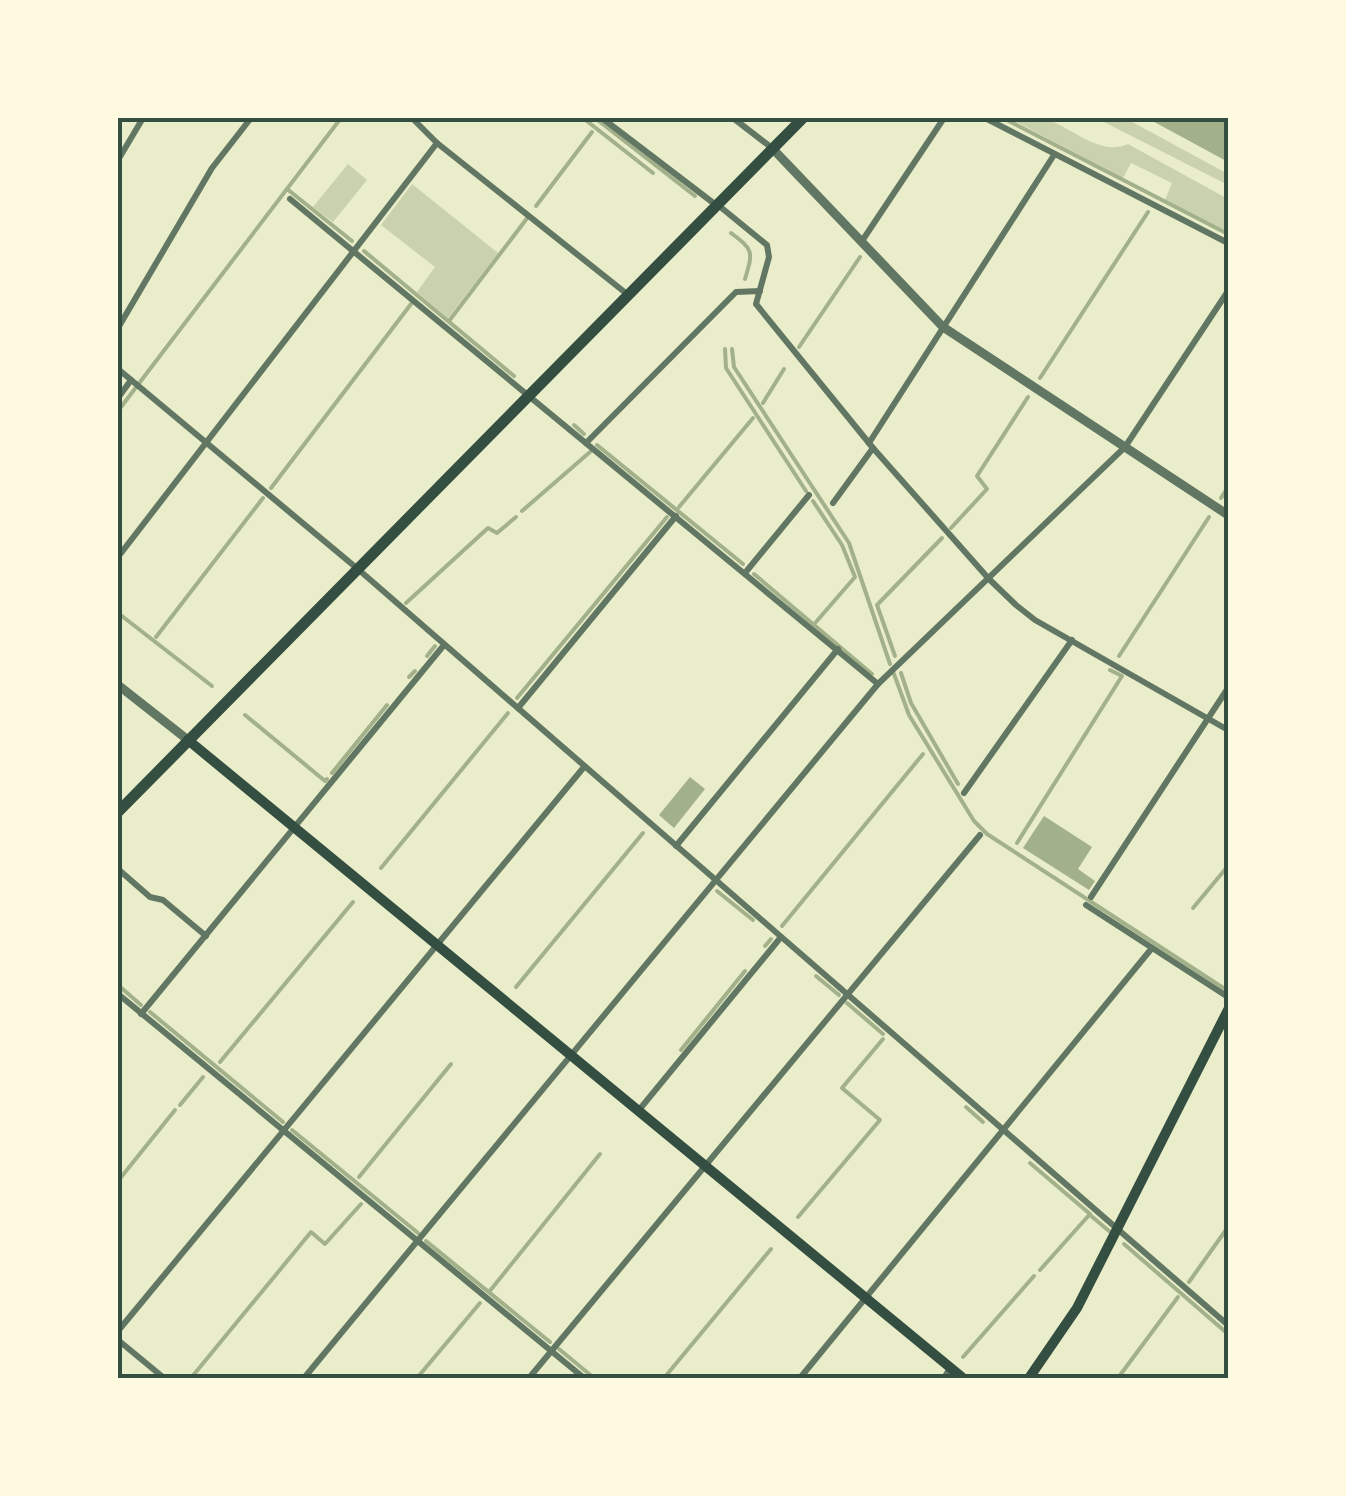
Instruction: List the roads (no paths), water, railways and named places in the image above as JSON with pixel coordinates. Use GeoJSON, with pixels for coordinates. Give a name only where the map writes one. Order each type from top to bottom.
{"type":"FeatureCollection","features":[{"type":"Feature","properties":{"kind":"main road"},"geometry":{"type":"LineString","coordinates":[[118,812],[803,118]]}},
{"type":"Feature","properties":{"kind":"main road"},"geometry":{"type":"LineString","coordinates":[[188,740],[639,1110],[947,1373],[963,1378]]}},
{"type":"Feature","properties":{"kind":"main road"},"geometry":{"type":"LineString","coordinates":[[1029,1378],[1072,1317],[1228,1010]]}},
{"type":"Feature","properties":{"kind":"street"},"geometry":{"type":"LineString","coordinates":[[118,160],[144,118]]}},
{"type":"Feature","properties":{"kind":"street"},"geometry":{"type":"LineString","coordinates":[[118,328],[212,168],[251,118]]}},
{"type":"Feature","properties":{"kind":"street"},"geometry":{"type":"LineString","coordinates":[[412,118],[436,143],[630,296]]}},
{"type":"Feature","properties":{"kind":"street"},"geometry":{"type":"LineString","coordinates":[[602,118],[768,245],[769,257],[756,304],[871,445],[989,579],[1035,620],[1228,730]]}},
{"type":"Feature","properties":{"kind":"street"},"geometry":{"type":"LineString","coordinates":[[733,118],[772,148],[944,327],[1228,516]]}},
{"type":"Feature","properties":{"kind":"street"},"geometry":{"type":"LineString","coordinates":[[862,242],[944,118]]}},
{"type":"Feature","properties":{"kind":"street"},"geometry":{"type":"LineString","coordinates":[[985,118],[1228,243]]}},
{"type":"Feature","properties":{"kind":"street"},"geometry":{"type":"LineString","coordinates":[[118,557],[436,143]]}},
{"type":"Feature","properties":{"kind":"street"},"geometry":{"type":"LineString","coordinates":[[833,503],[1054,156]]}},
{"type":"Feature","properties":{"kind":"street"},"geometry":{"type":"LineString","coordinates":[[290,198],[878,684]]}},
{"type":"Feature","properties":{"kind":"street"},"geometry":{"type":"LineString","coordinates":[[586,443],[736,292],[760,290]]}},
{"type":"Feature","properties":{"kind":"street"},"geometry":{"type":"LineString","coordinates":[[304,1378],[878,684],[1125,447],[1228,291]]}},
{"type":"Feature","properties":{"kind":"street"},"geometry":{"type":"LineString","coordinates":[[118,369],[359,570],[1228,1325]]}},
{"type":"Feature","properties":{"kind":"street"},"geometry":{"type":"LineString","coordinates":[[118,398],[135,384]]}},
{"type":"Feature","properties":{"kind":"street"},"geometry":{"type":"LineString","coordinates":[[745,573],[808,495]]}},
{"type":"Feature","properties":{"kind":"street"},"geometry":{"type":"LineString","coordinates":[[518,708],[676,516]]}},
{"type":"Feature","properties":{"kind":"street"},"geometry":{"type":"LineString","coordinates":[[964,793],[1072,640]]}},
{"type":"Feature","properties":{"kind":"street"},"geometry":{"type":"LineString","coordinates":[[141,1014],[444,644]]}},
{"type":"Feature","properties":{"kind":"street"},"geometry":{"type":"LineString","coordinates":[[676,846],[838,649]]}},
{"type":"Feature","properties":{"kind":"street"},"geometry":{"type":"LineString","coordinates":[[118,685],[188,740]]}},
{"type":"Feature","properties":{"kind":"street"},"geometry":{"type":"LineString","coordinates":[[1228,688],[1089,901],[1228,997]]}},
{"type":"Feature","properties":{"kind":"street"},"geometry":{"type":"LineString","coordinates":[[118,1330],[584,767]]}},
{"type":"Feature","properties":{"kind":"street"},"geometry":{"type":"LineString","coordinates":[[529,1378],[980,834]]}},
{"type":"Feature","properties":{"kind":"street"},"geometry":{"type":"LineString","coordinates":[[118,869],[206,936]]}},
{"type":"Feature","properties":{"kind":"street"},"geometry":{"type":"LineString","coordinates":[[639,1110],[780,936]]}},
{"type":"Feature","properties":{"kind":"street"},"geometry":{"type":"LineString","coordinates":[[800,1378],[1152,948]]}},
{"type":"Feature","properties":{"kind":"street"},"geometry":{"type":"LineString","coordinates":[[118,994],[584,1378]]}},
{"type":"Feature","properties":{"kind":"street"},"geometry":{"type":"LineString","coordinates":[[118,1340],[164,1378]]}},
{"type":"Feature","properties":{"kind":"waterway"},"geometry":{"type":"LineString","coordinates":[[118,411],[341,118]]}},
{"type":"Feature","properties":{"kind":"waterway"},"geometry":{"type":"LineString","coordinates":[[583,118],[653,173]]}},
{"type":"Feature","properties":{"kind":"waterway"},"geometry":{"type":"LineString","coordinates":[[595,118],[695,196]]}},
{"type":"Feature","properties":{"kind":"waterway"},"geometry":{"type":"LineString","coordinates":[[1003,118],[1228,234]]}},
{"type":"Feature","properties":{"kind":"waterway"},"geometry":{"type":"LineString","coordinates":[[536,206],[592,132]]}},
{"type":"Feature","properties":{"kind":"waterway"},"geometry":{"type":"LineString","coordinates":[[287,189],[352,241]]}},
{"type":"Feature","properties":{"kind":"waterway"},"geometry":{"type":"LineString","coordinates":[[1040,378],[1148,212]]}},
{"type":"Feature","properties":{"kind":"waterway"},"geometry":{"type":"LineString","coordinates":[[449,321],[528,217]]}},
{"type":"Feature","properties":{"kind":"waterway"},"geometry":{"type":"LineString","coordinates":[[731,233],[750,252],[745,279]]}},
{"type":"Feature","properties":{"kind":"waterway"},"geometry":{"type":"LineString","coordinates":[[364,251],[514,376]]}},
{"type":"Feature","properties":{"kind":"waterway"},"geometry":{"type":"LineString","coordinates":[[799,347],[860,257]]}},
{"type":"Feature","properties":{"kind":"waterway"},"geometry":{"type":"LineString","coordinates":[[271,488],[411,304]]}},
{"type":"Feature","properties":{"kind":"waterway"},"geometry":{"type":"LineString","coordinates":[[725,349],[726,368],[806,491]]}},
{"type":"Feature","properties":{"kind":"waterway"},"geometry":{"type":"LineString","coordinates":[[732,349],[734,367],[849,543],[890,664]]}},
{"type":"Feature","properties":{"kind":"waterway"},"geometry":{"type":"LineString","coordinates":[[763,403],[784,369]]}},
{"type":"Feature","properties":{"kind":"waterway"},"geometry":{"type":"LineString","coordinates":[[951,528],[987,489],[977,476],[1028,397]]}},
{"type":"Feature","properties":{"kind":"waterway"},"geometry":{"type":"LineString","coordinates":[[679,507],[753,418]]}},
{"type":"Feature","properties":{"kind":"waterway"},"geometry":{"type":"LineString","coordinates":[[574,425],[584,434]]}},
{"type":"Feature","properties":{"kind":"waterway"},"geometry":{"type":"LineString","coordinates":[[597,445],[743,564]]}},
{"type":"Feature","properties":{"kind":"waterway"},"geometry":{"type":"LineString","coordinates":[[522,511],[590,452]]}},
{"type":"Feature","properties":{"kind":"waterway"},"geometry":{"type":"LineString","coordinates":[[1221,498],[1228,487]]}},
{"type":"Feature","properties":{"kind":"waterway"},"geometry":{"type":"LineString","coordinates":[[156,637],[263,498]]}},
{"type":"Feature","properties":{"kind":"waterway"},"geometry":{"type":"LineString","coordinates":[[813,501],[842,545],[855,577],[816,622]]}},
{"type":"Feature","properties":{"kind":"waterway"},"geometry":{"type":"LineString","coordinates":[[406,603],[488,528],[497,533],[516,517]]}},
{"type":"Feature","properties":{"kind":"waterway"},"geometry":{"type":"LineString","coordinates":[[517,698],[667,517]]}},
{"type":"Feature","properties":{"kind":"waterway"},"geometry":{"type":"LineString","coordinates":[[1119,656],[1209,517]]}},
{"type":"Feature","properties":{"kind":"waterway"},"geometry":{"type":"LineString","coordinates":[[895,656],[877,605],[942,538]]}},
{"type":"Feature","properties":{"kind":"waterway"},"geometry":{"type":"LineString","coordinates":[[754,574],[872,674]]}},
{"type":"Feature","properties":{"kind":"waterway"},"geometry":{"type":"LineString","coordinates":[[118,613],[212,686]]}},
{"type":"Feature","properties":{"kind":"waterway"},"geometry":{"type":"LineString","coordinates":[[427,656],[435,646]]}},
{"type":"Feature","properties":{"kind":"waterway"},"geometry":{"type":"LineString","coordinates":[[1017,843],[1122,676],[1110,670]]}},
{"type":"Feature","properties":{"kind":"waterway"},"geometry":{"type":"LineString","coordinates":[[409,677],[415,671]]}},
{"type":"Feature","properties":{"kind":"waterway"},"geometry":{"type":"LineString","coordinates":[[901,673],[911,703],[958,784]]}},
{"type":"Feature","properties":{"kind":"waterway"},"geometry":{"type":"LineString","coordinates":[[894,674],[909,715],[974,821],[987,834],[1228,991]]}},
{"type":"Feature","properties":{"kind":"waterway"},"geometry":{"type":"LineString","coordinates":[[332,773],[387,705]]}},
{"type":"Feature","properties":{"kind":"waterway"},"geometry":{"type":"LineString","coordinates":[[381,868],[508,713]]}},
{"type":"Feature","properties":{"kind":"waterway"},"geometry":{"type":"LineString","coordinates":[[245,715],[327,779]]}},
{"type":"Feature","properties":{"kind":"waterway"},"geometry":{"type":"LineString","coordinates":[[782,926],[923,754]]}},
{"type":"Feature","properties":{"kind":"waterway"},"geometry":{"type":"LineString","coordinates":[[516,987],[643,833]]}},
{"type":"Feature","properties":{"kind":"waterway"},"geometry":{"type":"LineString","coordinates":[[1193,908],[1228,866]]}},
{"type":"Feature","properties":{"kind":"waterway"},"geometry":{"type":"LineString","coordinates":[[717,891],[753,920]]}},
{"type":"Feature","properties":{"kind":"waterway"},"geometry":{"type":"LineString","coordinates":[[220,1062],[353,902]]}},
{"type":"Feature","properties":{"kind":"waterway"},"geometry":{"type":"LineString","coordinates":[[765,946],[771,939]]}},
{"type":"Feature","properties":{"kind":"waterway"},"geometry":{"type":"LineString","coordinates":[[681,1050],[745,971]]}},
{"type":"Feature","properties":{"kind":"waterway"},"geometry":{"type":"LineString","coordinates":[[816,976],[839,995]]}},
{"type":"Feature","properties":{"kind":"waterway"},"geometry":{"type":"LineString","coordinates":[[118,985],[141,1005]]}},
{"type":"Feature","properties":{"kind":"waterway"},"geometry":{"type":"LineString","coordinates":[[847,1003],[883,1034]]}},
{"type":"Feature","properties":{"kind":"waterway"},"geometry":{"type":"LineString","coordinates":[[150,1012],[283,1122]]}},
{"type":"Feature","properties":{"kind":"waterway"},"geometry":{"type":"LineString","coordinates":[[798,1217],[880,1120],[842,1088],[883,1039]]}},
{"type":"Feature","properties":{"kind":"waterway"},"geometry":{"type":"LineString","coordinates":[[359,1177],[451,1064]]}},
{"type":"Feature","properties":{"kind":"waterway"},"geometry":{"type":"LineString","coordinates":[[180,1105],[203,1077]]}},
{"type":"Feature","properties":{"kind":"waterway"},"geometry":{"type":"LineString","coordinates":[[966,1107],[983,1122]]}},
{"type":"Feature","properties":{"kind":"waterway"},"geometry":{"type":"LineString","coordinates":[[118,1181],[175,1110]]}},
{"type":"Feature","properties":{"kind":"waterway"},"geometry":{"type":"LineString","coordinates":[[292,1130],[418,1233]]}},
{"type":"Feature","properties":{"kind":"waterway"},"geometry":{"type":"LineString","coordinates":[[489,1292],[600,1154]]}},
{"type":"Feature","properties":{"kind":"waterway"},"geometry":{"type":"LineString","coordinates":[[1030,1163],[1090,1214],[1040,1270]]}},
{"type":"Feature","properties":{"kind":"waterway"},"geometry":{"type":"LineString","coordinates":[[191,1378],[311,1232],[325,1244],[361,1204]]}},
{"type":"Feature","properties":{"kind":"waterway"},"geometry":{"type":"LineString","coordinates":[[1090,1215],[1109,1231]]}},
{"type":"Feature","properties":{"kind":"waterway"},"geometry":{"type":"LineString","coordinates":[[1189,1282],[1228,1227]]}},
{"type":"Feature","properties":{"kind":"waterway"},"geometry":{"type":"LineString","coordinates":[[426,1241],[550,1342]]}},
{"type":"Feature","properties":{"kind":"waterway"},"geometry":{"type":"LineString","coordinates":[[1124,1244],[1228,1334]]}},
{"type":"Feature","properties":{"kind":"waterway"},"geometry":{"type":"LineString","coordinates":[[664,1378],[771,1249]]}},
{"type":"Feature","properties":{"kind":"waterway"},"geometry":{"type":"LineString","coordinates":[[963,1357],[1034,1276]]}},
{"type":"Feature","properties":{"kind":"waterway"},"geometry":{"type":"LineString","coordinates":[[1118,1378],[1178,1297]]}},
{"type":"Feature","properties":{"kind":"waterway"},"geometry":{"type":"LineString","coordinates":[[417,1378],[480,1303]]}},
{"type":"Feature","properties":{"kind":"waterway"},"geometry":{"type":"LineString","coordinates":[[559,1349],[594,1378]]}}]}
